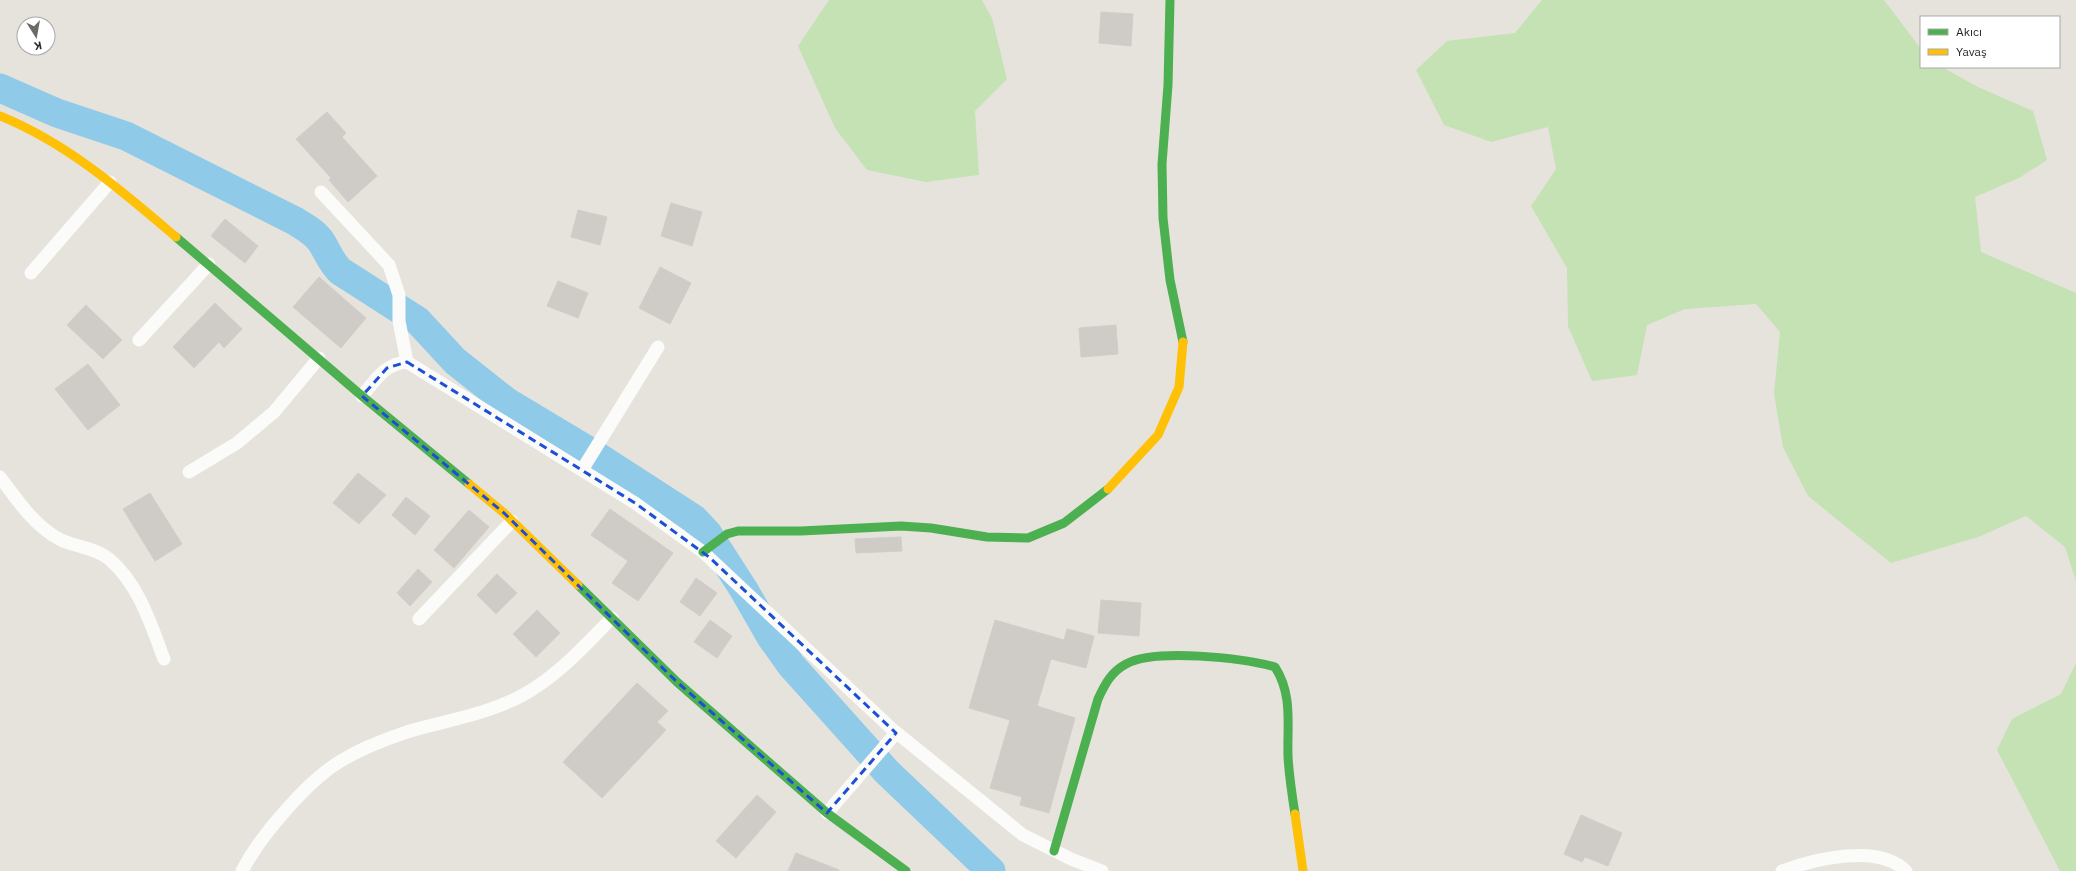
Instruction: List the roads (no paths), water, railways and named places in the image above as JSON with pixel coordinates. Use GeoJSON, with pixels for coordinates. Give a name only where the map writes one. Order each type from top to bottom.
{"type":"FeatureCollection","features":[{"type":"Feature","properties":{"kind":"street"},"geometry":{"type":"LineString","coordinates":[[703,552],[727,534],[738,531],[801,531],[902,526],[931,528],[987,537],[1028,538],[1064,523],[1112,486],[1158,435],[1179,386],[1182,337],[1170,280],[1163,218],[1162,164],[1168,85],[1170,0]]}},
{"type":"Feature","properties":{"kind":"street"},"geometry":{"type":"LineString","coordinates":[[0,116],[20,124],[63,148],[110,182],[209,264],[362,396],[512,521],[677,682],[827,813],[906,871]]}},
{"type":"Feature","properties":{"kind":"street"},"geometry":{"type":"LineString","coordinates":[[31,273],[110,182]]}},
{"type":"Feature","properties":{"kind":"street"},"geometry":{"type":"LineString","coordinates":[[322,192],[389,265],[399,295],[400,310],[398,321],[407,362]]}},
{"type":"Feature","properties":{"kind":"street"},"geometry":{"type":"LineString","coordinates":[[139,340],[209,264]]}},
{"type":"Feature","properties":{"kind":"street"},"geometry":{"type":"LineString","coordinates":[[582,470],[658,347]]}},
{"type":"Feature","properties":{"kind":"street"},"geometry":{"type":"LineString","coordinates":[[189,472],[237,444],[274,412],[319,358]]}},
{"type":"Feature","properties":{"kind":"street"},"geometry":{"type":"LineString","coordinates":[[362,396],[386,368],[395,363],[407,362],[635,503],[703,552],[896,733],[1023,835],[1102,871]]}},
{"type":"Feature","properties":{"kind":"street"},"geometry":{"type":"LineString","coordinates":[[0,477],[18,502],[44,530],[60,540],[108,558],[123,574],[141,601],[164,660]]}},
{"type":"Feature","properties":{"kind":"street"},"geometry":{"type":"LineString","coordinates":[[420,619],[512,521]]}},
{"type":"Feature","properties":{"kind":"street"},"geometry":{"type":"LineString","coordinates":[[242,871],[272,828],[308,786],[345,758],[409,732],[480,713],[522,696],[557,674],[612,618]]}},
{"type":"Feature","properties":{"kind":"street"},"geometry":{"type":"LineString","coordinates":[[1054,850],[1098,699],[1111,676],[1121,667],[1138,659],[1160,654],[1253,662],[1275,667],[1285,684],[1288,702],[1289,766],[1302,871]]}},
{"type":"Feature","properties":{"kind":"street"},"geometry":{"type":"LineString","coordinates":[[827,813],[896,733]]}},
{"type":"Feature","properties":{"kind":"street"},"geometry":{"type":"LineString","coordinates":[[1782,871],[1825,859],[1853,855],[1878,858],[1902,867],[1906,871]]}},
{"type":"Feature","properties":{"kind":"waterway"},"geometry":{"type":"LineString","coordinates":[[0,88],[57,113],[126,136],[295,221],[320,239],[332,261],[340,271],[418,321],[455,361],[507,402],[592,453],[694,519],[708,534],[744,590],[771,637],[791,665],[887,772],[991,871]]}}]}
